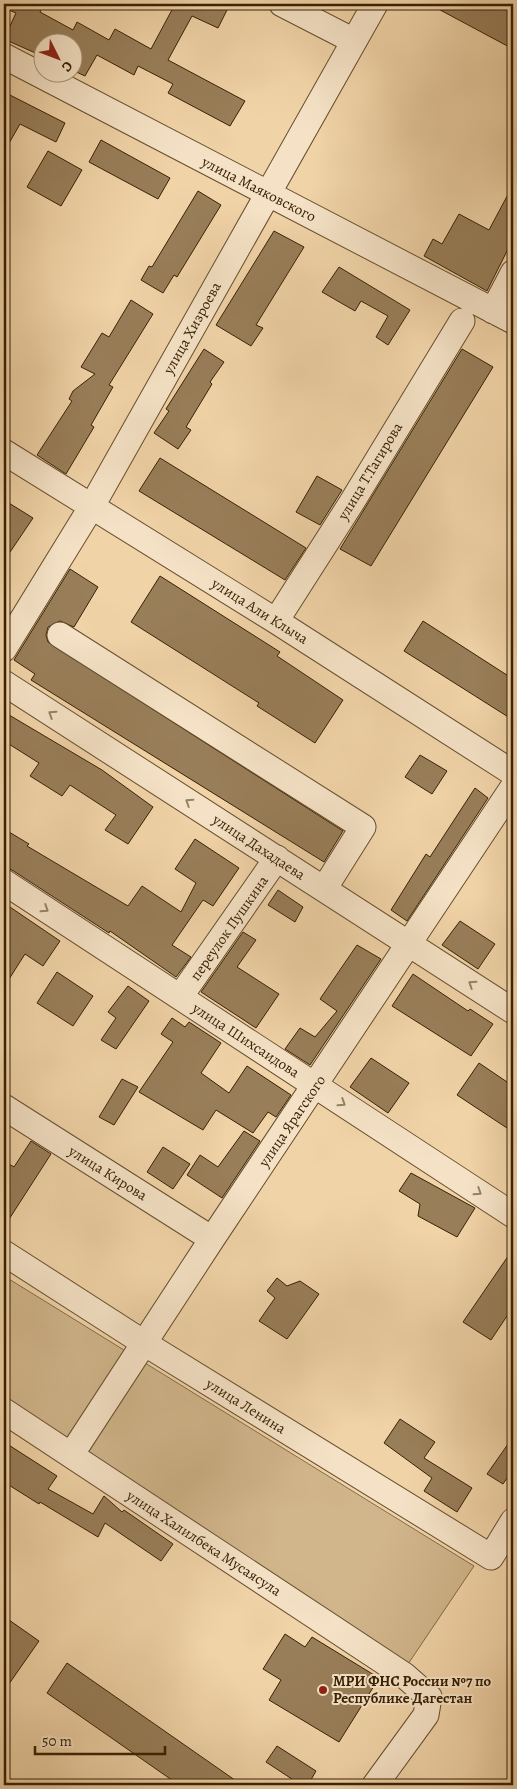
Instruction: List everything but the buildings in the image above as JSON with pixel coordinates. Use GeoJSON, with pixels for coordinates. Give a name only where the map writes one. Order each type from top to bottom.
{"type":"FeatureCollection","features":[{"type":"Feature","properties":{"kind":"street"},"geometry":{"type":"LineString","coordinates":[[282,4],[354,41]]}},
{"type":"Feature","properties":{"kind":"street","name":"улица Хизроева"},"geometry":{"type":"LineString","coordinates":[[4,649],[92,506],[375,4]]}},
{"type":"Feature","properties":{"kind":"street","name":"улица Маяковского"},"geometry":{"type":"LineString","coordinates":[[4,56],[503,316]]}},
{"type":"Feature","properties":{"kind":"street"},"geometry":{"type":"LineString","coordinates":[[503,316],[513,273]]}},
{"type":"Feature","properties":{"kind":"street","name":"улица Т.Тагирова"},"geometry":{"type":"LineString","coordinates":[[276,621],[462,321]]}},
{"type":"Feature","properties":{"kind":"street","name":"улица Али Клыча"},"geometry":{"type":"LineString","coordinates":[[4,452],[276,621],[513,773]]}},
{"type":"Feature","properties":{"kind":"street"},"geometry":{"type":"LineString","coordinates":[[60,635],[363,826],[324,889]]}},
{"type":"Feature","properties":{"kind":"street","name":"улица Дахадаева"},"geometry":{"type":"LineString","coordinates":[[4,683],[513,1011]]}},
{"type":"Feature","properties":{"kind":"street","name":"улица Ярагского"},"geometry":{"type":"LineString","coordinates":[[71,1455],[212,1239],[316,1086],[513,787]]}},
{"type":"Feature","properties":{"kind":"street","name":"переулок Пушкина"},"geometry":{"type":"LineString","coordinates":[[180,997],[277,858]]}},
{"type":"Feature","properties":{"kind":"street","name":"улица Шихсаидова"},"geometry":{"type":"LineString","coordinates":[[4,882],[513,1215]]}},
{"type":"Feature","properties":{"kind":"street","name":"улица Кирова"},"geometry":{"type":"LineString","coordinates":[[4,1108],[212,1239]]}},
{"type":"Feature","properties":{"kind":"street","name":"улица Ленина"},"geometry":{"type":"LineString","coordinates":[[4,1253],[144,1343],[491,1557],[513,1521]]}},
{"type":"Feature","properties":{"kind":"street","name":"улица Халилбека Мусаясула"},"geometry":{"type":"LineString","coordinates":[[4,1411],[404,1675],[429,1697],[426,1715],[375,1785]]}},
{"type":"Feature","properties":{"kind":"shaded area"},"geometry":{"type":"Polygon","coordinates":[[[4,1276],[474,1566],[406,1667],[4,1399],[4,1276]]]}},
{"type":"Feature","properties":{"kind":"place","name":"МРИ ФНС России №7 по Республике Дагестан"},"geometry":{"type":"Point","coordinates":[323,1690]}}]}
